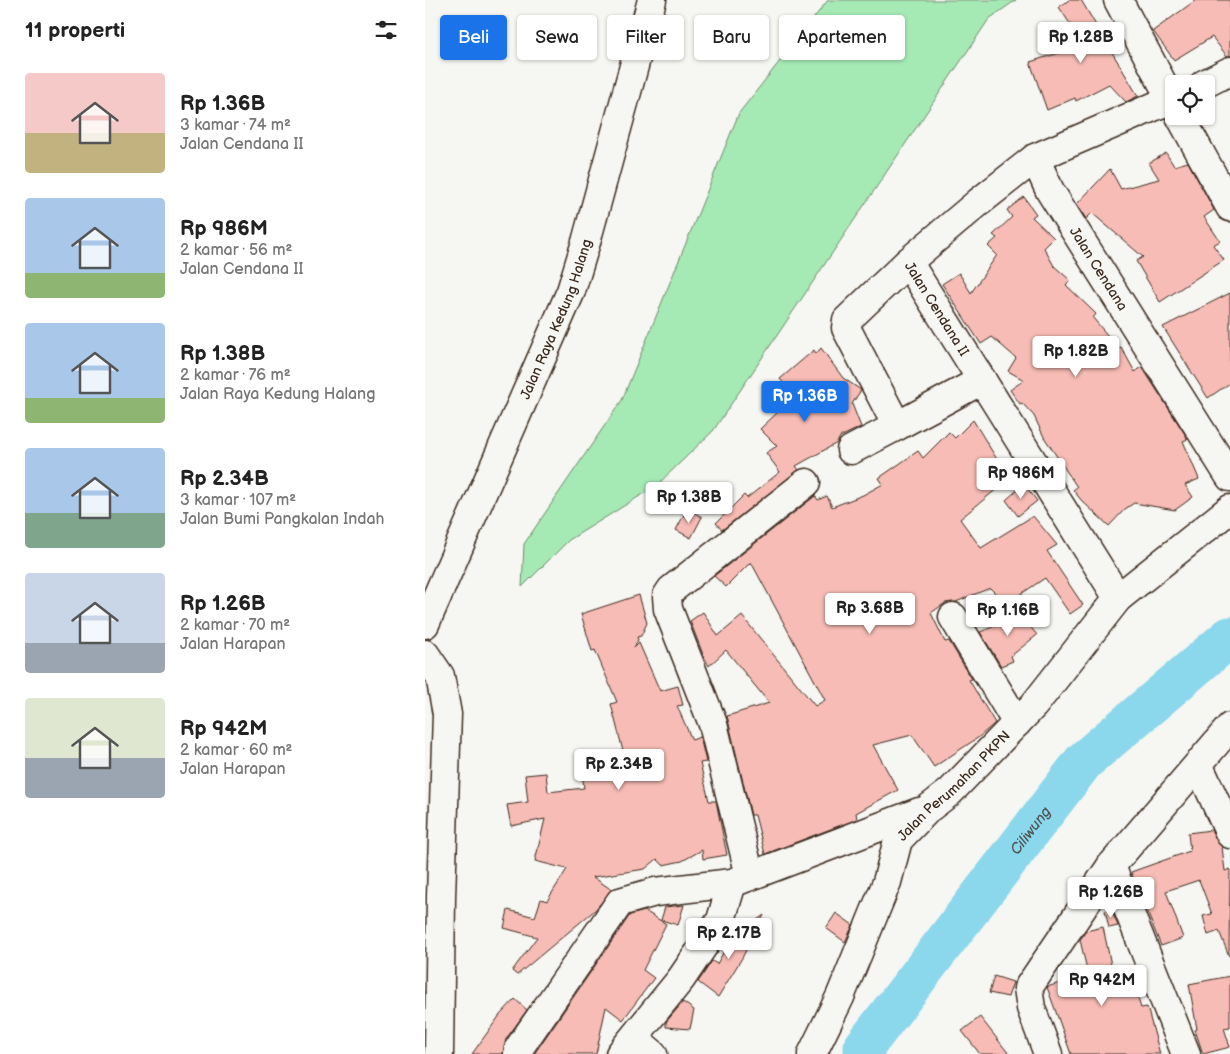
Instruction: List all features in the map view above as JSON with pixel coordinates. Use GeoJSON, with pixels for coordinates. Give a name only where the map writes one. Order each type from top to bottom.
{"type":"FeatureCollection","features":[{"type":"Feature","properties":{"kind":"street","name":"Jalan Raya Kedung Halang"},"geometry":{"type":"LineString","coordinates":[[425,624],[571,291],[652,0]]}},
{"type":"Feature","properties":{"kind":"street"},"geometry":{"type":"LineString","coordinates":[[1118,0],[1165,87]]}},
{"type":"Feature","properties":{"kind":"street"},"geometry":{"type":"LineString","coordinates":[[1215,78],[1230,71]]}},
{"type":"Feature","properties":{"kind":"street"},"geometry":{"type":"LineString","coordinates":[[908,262],[1035,158],[1165,109]]}},
{"type":"Feature","properties":{"kind":"street"},"geometry":{"type":"LineString","coordinates":[[1186,125],[1230,207]]}},
{"type":"Feature","properties":{"kind":"street","name":"Jalan Cendana"},"geometry":{"type":"LineString","coordinates":[[1035,158],[1050,191],[1230,477]]}},
{"type":"Feature","properties":{"kind":"street","name":"Jalan Cendana II"},"geometry":{"type":"LineString","coordinates":[[897,426],[846,328],[847,320],[908,262],[1118,598]]}},
{"type":"Feature","properties":{"kind":"street"},"geometry":{"type":"LineString","coordinates":[[851,450],[982,380]]}},
{"type":"Feature","properties":{"kind":"street"},"geometry":{"type":"LineString","coordinates":[[636,1049],[721,920],[741,880],[713,724],[668,609],[667,596],[671,590],[807,484]]}},
{"type":"Feature","properties":{"kind":"street","name":"Jalan Perumahan PKPN"},"geometry":{"type":"LineString","coordinates":[[812,1054],[840,997],[887,882],[898,840],[929,808],[950,792],[1034,705],[1118,598],[1230,509]]}},
{"type":"Feature","properties":{"kind":"street"},"geometry":{"type":"LineString","coordinates":[[953,617],[1017,723]]}},
{"type":"Feature","properties":{"kind":"street"},"geometry":{"type":"LineString","coordinates":[[425,654],[440,676],[447,714],[441,896],[439,1054]]}},
{"type":"Feature","properties":{"kind":"street"},"geometry":{"type":"LineString","coordinates":[[1048,1054],[1031,1008],[1028,988],[1111,866],[1230,728]]}},
{"type":"Feature","properties":{"kind":"street"},"geometry":{"type":"LineString","coordinates":[[1199,766],[1230,834]]}},
{"type":"Feature","properties":{"kind":"street"},"geometry":{"type":"LineString","coordinates":[[518,1054],[519,1048],[620,902],[655,892],[741,880],[929,808]]}},
{"type":"Feature","properties":{"kind":"street"},"geometry":{"type":"LineString","coordinates":[[1111,866],[1186,1054]]}},
{"type":"Feature","properties":{"kind":"green space"},"geometry":{"type":"Polygon","coordinates":[[[828,0],[1016,0],[989,19],[713,431],[656,486],[569,540],[522,587],[524,544],[622,400],[739,113],[781,60],[905,60],[905,15],[816,15],[828,0]]]}},
{"type":"Feature","properties":{"kind":"building"},"geometry":{"type":"Polygon","coordinates":[[[1069,0],[1081,0],[1138,96],[1126,102],[1109,84],[1076,101],[1075,98],[1047,110],[1030,62],[1081,46],[1076,37],[1078,36],[1059,7],[1069,0]]]}},
{"type":"Feature","properties":{"kind":"building"},"geometry":{"type":"Polygon","coordinates":[[[1196,0],[1230,0],[1230,56],[1227,56],[1212,37],[1174,60],[1153,31],[1196,0]]]}},
{"type":"Feature","properties":{"kind":"building"},"geometry":{"type":"Polygon","coordinates":[[[1166,153],[1174,166],[1188,162],[1214,210],[1204,217],[1220,241],[1213,245],[1224,260],[1160,302],[1136,261],[1143,257],[1092,213],[1086,219],[1077,204],[1110,169],[1121,189],[1159,179],[1149,163],[1166,153]]]}},
{"type":"Feature","properties":{"kind":"building"},"geometry":{"type":"Polygon","coordinates":[[[1024,197],[1036,214],[1032,217],[1054,238],[1044,248],[1054,266],[1070,280],[1066,285],[1096,314],[1093,318],[1118,348],[1121,347],[1135,372],[1142,367],[1188,439],[1183,441],[1199,479],[1185,485],[1193,497],[1175,510],[1134,503],[1125,509],[1109,526],[1082,501],[1073,490],[1077,487],[1044,437],[1034,416],[1022,403],[1020,404],[1010,390],[1024,380],[1008,371],[1016,358],[992,337],[981,344],[942,284],[959,273],[971,293],[997,255],[988,246],[997,238],[993,235],[1012,217],[1007,210],[1024,197]]]}},
{"type":"Feature","properties":{"kind":"building"},"geometry":{"type":"Polygon","coordinates":[[[1230,293],[1230,383],[1208,398],[1163,327],[1230,293]]]}},
{"type":"Feature","properties":{"kind":"building"},"geometry":{"type":"Polygon","coordinates":[[[821,348],[843,378],[861,390],[852,404],[861,427],[840,437],[837,443],[796,466],[799,470],[722,530],[716,523],[744,495],[747,498],[780,472],[766,453],[777,446],[760,429],[795,396],[780,379],[814,350],[816,354],[821,348]]]}},
{"type":"Feature","properties":{"kind":"building"},"geometry":{"type":"Polygon","coordinates":[[[973,420],[1009,479],[960,519],[981,548],[1033,516],[1057,545],[1047,551],[1083,605],[1070,614],[1045,578],[1006,604],[990,588],[956,602],[945,603],[931,613],[945,642],[949,641],[972,679],[969,680],[995,723],[979,737],[934,767],[912,735],[873,745],[898,790],[856,813],[857,819],[765,854],[755,815],[751,815],[727,716],[769,703],[726,650],[709,666],[690,621],[703,612],[718,636],[742,616],[815,706],[825,700],[751,562],[726,587],[714,576],[815,496],[818,500],[827,496],[832,507],[863,495],[883,484],[879,478],[918,451],[923,458],[949,432],[955,438],[973,420]]]}},
{"type":"Feature","properties":{"kind":"building"},"geometry":{"type":"Polygon","coordinates":[[[1024,484],[1037,501],[1018,516],[1006,500],[1024,484]]]}},
{"type":"Feature","properties":{"kind":"building"},"geometry":{"type":"Polygon","coordinates":[[[687,509],[702,517],[691,538],[676,530],[687,509]]]}},
{"type":"Feature","properties":{"kind":"building"},"geometry":{"type":"Polygon","coordinates":[[[639,595],[647,623],[641,636],[637,637],[638,640],[634,648],[639,643],[660,691],[678,686],[683,705],[677,706],[692,740],[700,737],[706,762],[700,763],[709,801],[716,801],[727,855],[703,859],[702,850],[682,861],[663,865],[657,859],[645,869],[593,877],[612,890],[595,910],[517,975],[512,971],[537,937],[504,928],[508,910],[535,917],[541,899],[547,901],[567,869],[535,861],[545,819],[511,826],[507,805],[528,802],[525,775],[546,773],[548,792],[584,788],[580,756],[623,751],[611,704],[617,702],[595,650],[592,651],[581,614],[639,595]]]}},
{"type":"Feature","properties":{"kind":"building"},"geometry":{"type":"Polygon","coordinates":[[[1016,609],[1037,635],[1011,656],[1013,661],[1001,666],[980,632],[995,626],[1016,609]]]}},
{"type":"Feature","properties":{"kind":"building"},"geometry":{"type":"Polygon","coordinates":[[[1211,830],[1222,847],[1225,871],[1230,869],[1229,956],[1219,931],[1208,935],[1203,916],[1212,914],[1199,880],[1166,891],[1183,938],[1161,946],[1131,872],[1190,851],[1188,833],[1211,830]]]}},
{"type":"Feature","properties":{"kind":"building"},"geometry":{"type":"Polygon","coordinates":[[[684,905],[678,925],[661,920],[665,907],[684,905]]]}},
{"type":"Feature","properties":{"kind":"building"},"geometry":{"type":"Polygon","coordinates":[[[1111,909],[1118,926],[1109,928],[1105,911],[1111,909]]]}},
{"type":"Feature","properties":{"kind":"building"},"geometry":{"type":"Polygon","coordinates":[[[645,911],[666,924],[643,970],[654,978],[623,1020],[606,1007],[596,1054],[534,1054],[630,915],[645,911]]]}},
{"type":"Feature","properties":{"kind":"building"},"geometry":{"type":"Polygon","coordinates":[[[836,913],[853,925],[845,942],[826,928],[836,913]]]}},
{"type":"Feature","properties":{"kind":"building"},"geometry":{"type":"Polygon","coordinates":[[[764,915],[742,958],[718,997],[698,982],[712,961],[717,964],[731,938],[764,915]]]}},
{"type":"Feature","properties":{"kind":"building"},"geometry":{"type":"Polygon","coordinates":[[[1103,927],[1113,974],[1128,969],[1141,1008],[1147,1007],[1160,1054],[1071,1054],[1047,987],[1088,974],[1080,940],[1086,931],[1103,927]]]}},
{"type":"Feature","properties":{"kind":"building"},"geometry":{"type":"Polygon","coordinates":[[[994,976],[1013,982],[1008,997],[989,993],[994,976]]]}},
{"type":"Feature","properties":{"kind":"building"},"geometry":{"type":"Polygon","coordinates":[[[1230,976],[1230,1027],[1224,1028],[1230,1047],[1203,1054],[1195,1030],[1197,1029],[1189,984],[1230,976]]]}},
{"type":"Feature","properties":{"kind":"building"},"geometry":{"type":"Polygon","coordinates":[[[515,999],[527,1010],[506,1039],[503,1054],[472,1054],[500,1015],[515,999]]]}},
{"type":"Feature","properties":{"kind":"building"},"geometry":{"type":"Polygon","coordinates":[[[683,1002],[694,1010],[690,1029],[666,1027],[666,1022],[683,1002]]]}},
{"type":"Feature","properties":{"kind":"building"},"geometry":{"type":"Polygon","coordinates":[[[980,1017],[1009,1054],[980,1054],[962,1031],[980,1017]]]}},
{"type":"Feature","properties":{"kind":"waterway","name":"Ciliwung"},"geometry":{"type":"LineString","coordinates":[[864,1054],[864,1047],[1084,761],[1230,637]]}}]}
